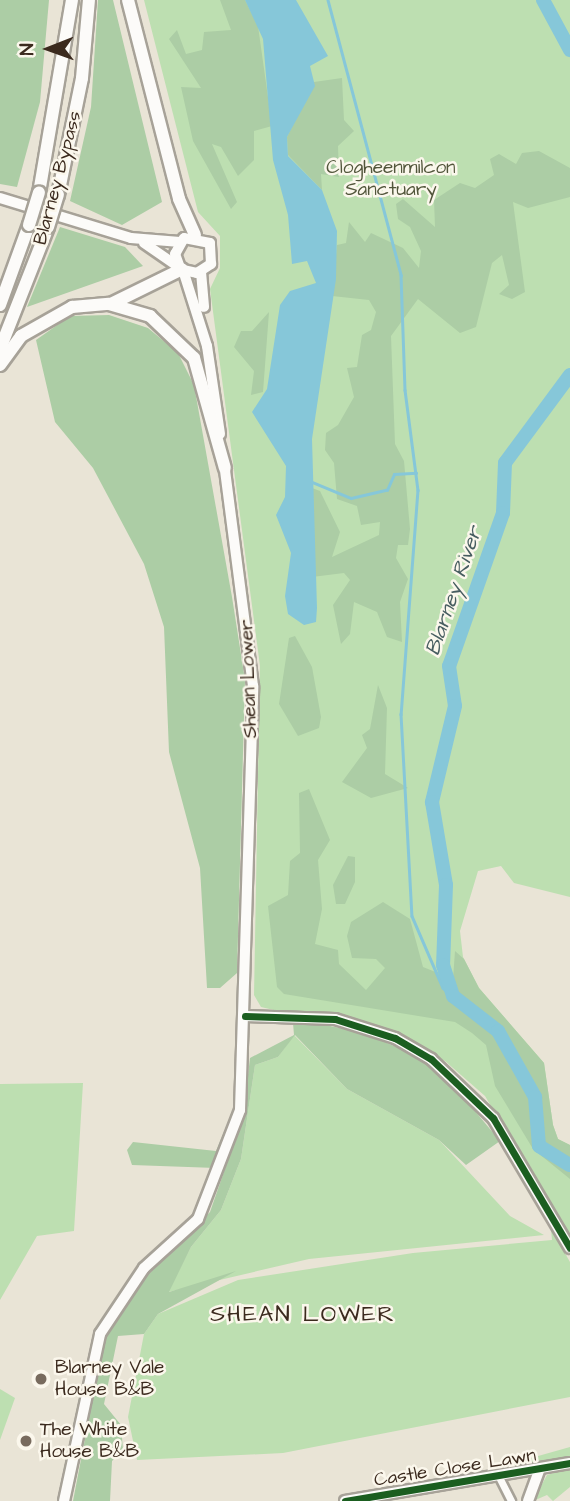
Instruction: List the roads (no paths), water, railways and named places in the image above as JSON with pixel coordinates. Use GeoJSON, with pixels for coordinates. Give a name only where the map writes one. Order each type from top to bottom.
{"type":"FeatureCollection","features":[{"type":"Feature","properties":{"kind":"highway","name":"Blarney Bypass"},"geometry":{"type":"LineString","coordinates":[[0,304],[39,193],[72,0]]}},
{"type":"Feature","properties":{"kind":"highway","name":"Blarney Bypass"},"geometry":{"type":"LineString","coordinates":[[0,349],[48,228],[58,195],[82,78],[89,0]]}},
{"type":"Feature","properties":{"kind":"highway"},"geometry":{"type":"LineString","coordinates":[[128,0],[179,199],[195,235]]}},
{"type":"Feature","properties":{"kind":"highway"},"geometry":{"type":"LineString","coordinates":[[109,304],[181,268]]}},
{"type":"Feature","properties":{"kind":"highway"},"geometry":{"type":"LineString","coordinates":[[0,365],[34,325],[72,307],[109,304],[150,316],[188,350],[202,375],[225,468]]}},
{"type":"Feature","properties":{"kind":"main road"},"geometry":{"type":"LineString","coordinates":[[0,198],[131,237],[180,242],[195,235]]}},
{"type":"Feature","properties":{"kind":"main road","name":"Shean Lower"},"geometry":{"type":"LineString","coordinates":[[64,1501],[100,1334],[144,1268],[198,1219],[221,1171],[240,1110],[245,1016],[252,662],[207,346],[201,272],[214,253],[195,235]]}},
{"type":"Feature","properties":{"kind":"main road"},"geometry":{"type":"LineString","coordinates":[[131,237],[181,268],[201,272]]}},
{"type":"Feature","properties":{"kind":"main road"},"geometry":{"type":"LineString","coordinates":[[180,242],[181,268]]}},
{"type":"Feature","properties":{"kind":"main road","name":"Shean Lower"},"geometry":{"type":"LineString","coordinates":[[181,268],[207,346]]}},
{"type":"Feature","properties":{"kind":"main road"},"geometry":{"type":"LineString","coordinates":[[245,1016],[335,1019],[396,1038],[431,1059],[493,1118],[570,1248]]}},
{"type":"Feature","properties":{"kind":"main road","name":"Castle Close Lawn"},"geometry":{"type":"LineString","coordinates":[[345,1501],[499,1477],[570,1462]]}},
{"type":"Feature","properties":{"kind":"main road"},"geometry":{"type":"LineString","coordinates":[[528,1501],[539,1470]]}},
{"type":"Feature","properties":{"kind":"street"},"geometry":{"type":"LineString","coordinates":[[499,1477],[510,1501]]}},
{"type":"Feature","properties":{"kind":"water"},"geometry":{"type":"Polygon","coordinates":[[[245,0],[296,0],[328,56],[310,66],[315,86],[287,137],[288,156],[322,190],[337,231],[336,279],[312,439],[316,622],[304,625],[288,614],[285,596],[291,553],[276,515],[285,497],[286,466],[252,412],[267,389],[280,305],[290,291],[316,283],[307,261],[292,264],[288,215],[273,160],[263,39],[245,0]]]}},
{"type":"Feature","properties":{"kind":"waterway"},"geometry":{"type":"LineString","coordinates":[[328,0],[401,275],[405,390],[418,490],[401,714],[412,916],[443,988],[453,996]]}},
{"type":"Feature","properties":{"kind":"waterway","name":"Blarney River"},"geometry":{"type":"LineString","coordinates":[[543,0],[570,50]]}},
{"type":"Feature","properties":{"kind":"waterway","name":"Blarney River"},"geometry":{"type":"LineString","coordinates":[[570,375],[505,463],[503,513],[449,666],[455,706],[432,802],[446,885],[443,965],[453,996],[498,1031],[535,1097],[539,1146],[570,1165]]}},
{"type":"Feature","properties":{"kind":"waterway"},"geometry":{"type":"LineString","coordinates":[[312,482],[351,498],[387,490],[394,474],[416,473]]}},
{"type":"Feature","properties":{"kind":"place","name":"Blarney Vale House B&B"},"geometry":{"type":"Point","coordinates":[41,1379]}},
{"type":"Feature","properties":{"kind":"place","name":"The White House B&B"},"geometry":{"type":"Point","coordinates":[26,1441]}},
{"type":"Feature","properties":{"kind":"district","name":"SHEAN LOWER"},"geometry":{"type":"Point","coordinates":[303,1314]}},
{"type":"Feature","properties":{"kind":"park label","name":"Clogheenmilcon Sanctuary"},"geometry":{"type":"Point","coordinates":[391,179]}}]}
